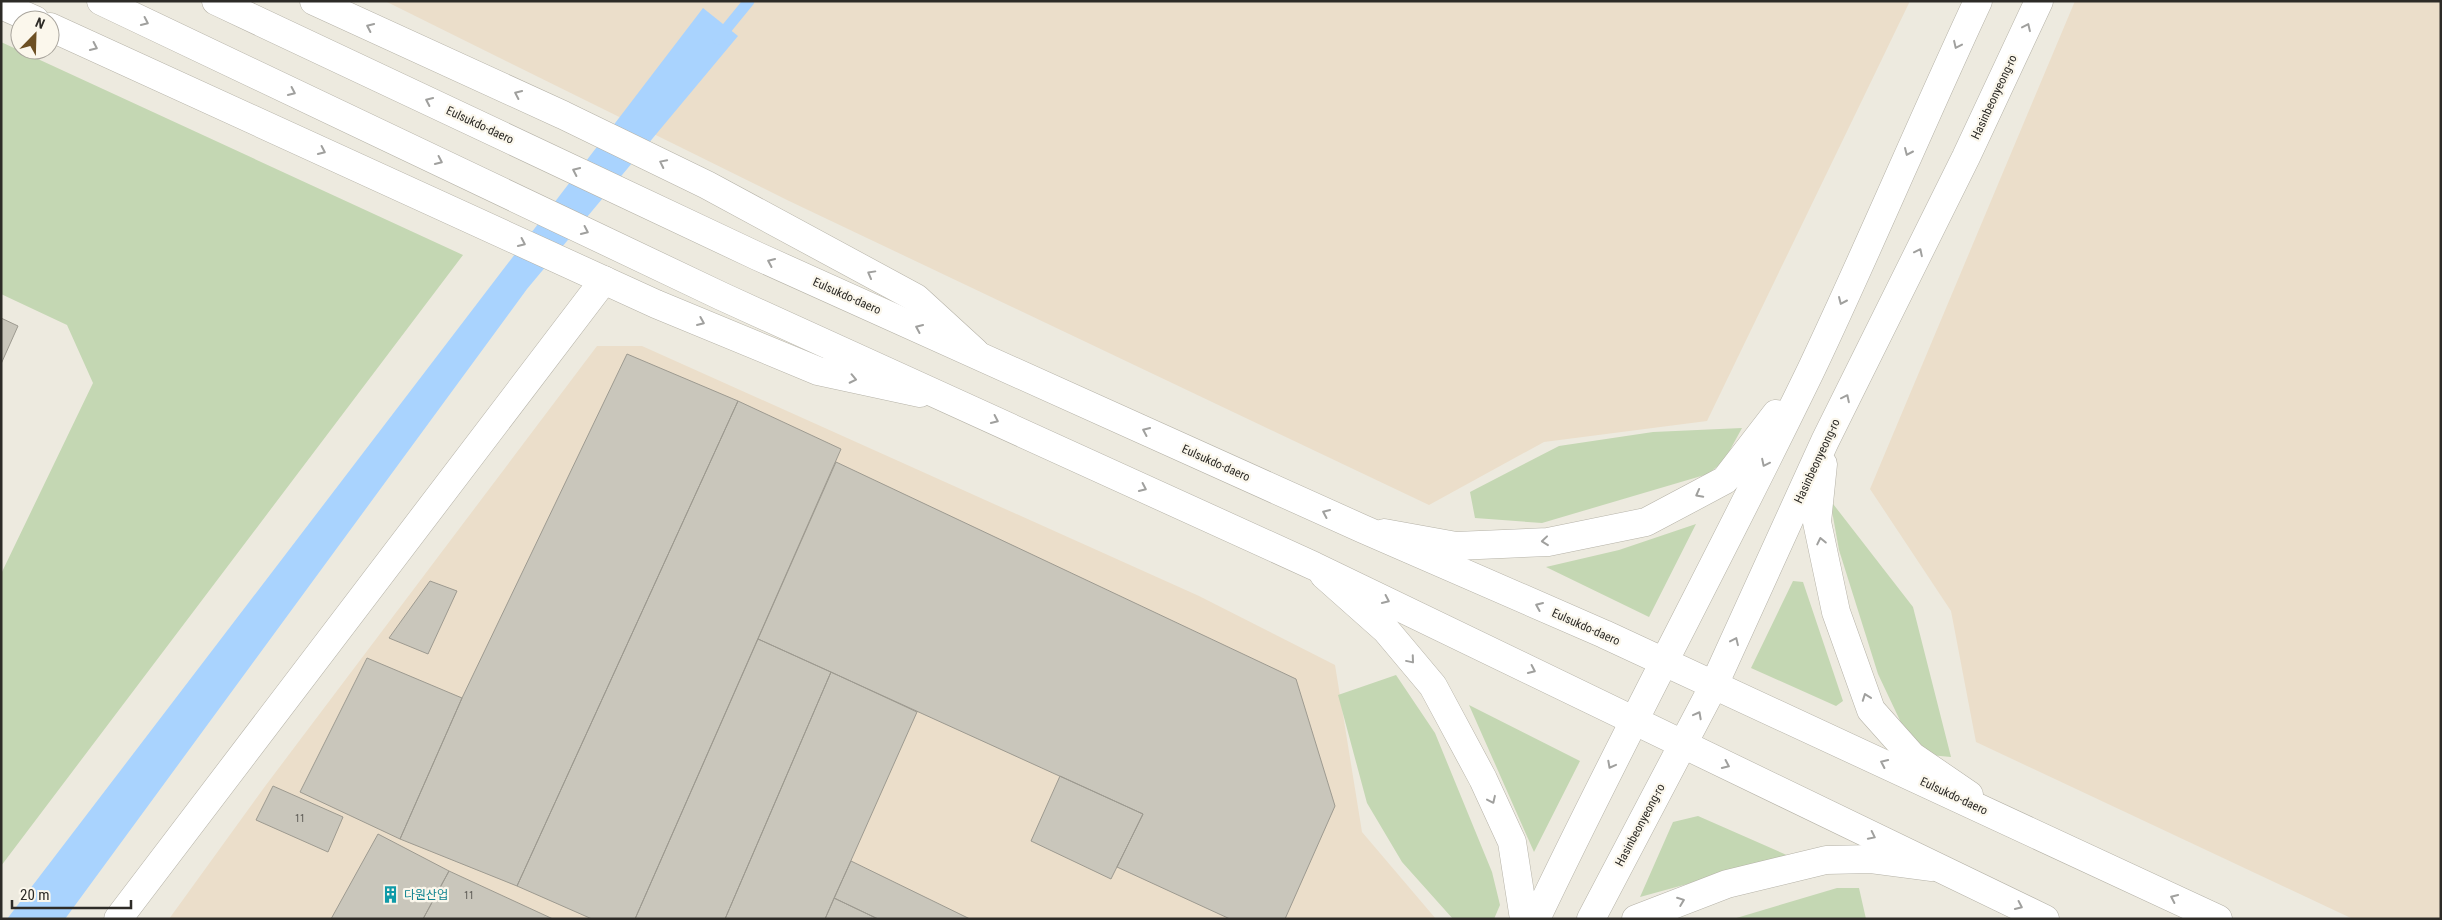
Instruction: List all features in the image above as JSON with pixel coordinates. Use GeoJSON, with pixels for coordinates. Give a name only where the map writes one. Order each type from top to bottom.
{"type":"FeatureCollection","features":[{"type":"Feature","properties":{"kind":"main road"},"geometry":{"type":"LineString","coordinates":[[101,1],[721,296],[1314,566],[1579,692],[1634,722],[2045,919]]}},
{"type":"Feature","properties":{"kind":"main road","name":"Eulsukdo-daero"},"geometry":{"type":"LineString","coordinates":[[216,1],[757,256],[1363,529],[1663,661],[2218,919]]}},
{"type":"Feature","properties":{"kind":"main road"},"geometry":{"type":"LineString","coordinates":[[314,1],[562,115],[707,185],[916,298],[980,355]]}},
{"type":"Feature","properties":{"kind":"main road"},"geometry":{"type":"LineString","coordinates":[[1536,919],[1597,791],[1634,722],[1663,661],[1700,595],[1812,368],[1978,1]]}},
{"type":"Feature","properties":{"kind":"main road","name":"Hasinbeonyeong-ro"},"geometry":{"type":"LineString","coordinates":[[1591,919],[1714,685],[1825,441],[1966,158],[2038,1]]}},
{"type":"Feature","properties":{"kind":"main road"},"geometry":{"type":"LineString","coordinates":[[60,32],[604,280],[818,371],[950,400]]}},
{"type":"Feature","properties":{"kind":"main road"},"geometry":{"type":"LineString","coordinates":[[118,919],[604,280]]}},
{"type":"Feature","properties":{"kind":"main road"},"geometry":{"type":"LineString","coordinates":[[1363,529],[1456,546],[1548,542],[1646,522],[1725,480],[1812,368]]}},
{"type":"Feature","properties":{"kind":"main road"},"geometry":{"type":"LineString","coordinates":[[1825,441],[1817,522],[1836,612],[1871,710],[1912,756],[2006,819]]}},
{"type":"Feature","properties":{"kind":"main road"},"geometry":{"type":"LineString","coordinates":[[1314,566],[1386,630],[1433,686],[1483,779],[1512,842],[1524,919]]}},
{"type":"Feature","properties":{"kind":"main road"},"geometry":{"type":"LineString","coordinates":[[1636,919],[1727,884],[1826,860],[1871,859],[1939,868]]}},
{"type":"Feature","properties":{"kind":"shaded area"},"geometry":{"type":"Polygon","coordinates":[[[385,1],[1910,1],[1707,421],[1544,442],[1429,505],[787,200],[385,1]]]}},
{"type":"Feature","properties":{"kind":"shaded area"},"geometry":{"type":"Polygon","coordinates":[[[2075,1],[2441,1],[2441,919],[2353,919],[1976,742],[1951,611],[1870,489],[2075,1]]]}},
{"type":"Feature","properties":{"kind":"shaded area"},"geometry":{"type":"Polygon","coordinates":[[[597,346],[642,346],[1199,596],[1335,665],[1362,832],[1436,919],[169,919],[266,785],[597,346]]]}},
{"type":"Feature","properties":{"kind":"green space"},"geometry":{"type":"Polygon","coordinates":[[[1,42],[10,46],[10,60],[40,60],[463,255],[1,866],[1,574],[93,383],[67,325],[1,294],[1,42]]]}},
{"type":"Feature","properties":{"kind":"green space"},"geometry":{"type":"Polygon","coordinates":[[[1742,428],[1724,461],[1708,474],[1542,523],[1475,518],[1470,492],[1559,446],[1653,432],[1742,428]]]}},
{"type":"Feature","properties":{"kind":"green space"},"geometry":{"type":"Polygon","coordinates":[[[1830,500],[1913,607],[1951,757],[1930,755],[1904,729],[1878,674],[1839,550],[1830,500]]]}},
{"type":"Feature","properties":{"kind":"green space"},"geometry":{"type":"Polygon","coordinates":[[[1696,524],[1649,617],[1546,567],[1619,550],[1696,524]]]}},
{"type":"Feature","properties":{"kind":"green space"},"geometry":{"type":"Polygon","coordinates":[[[1793,581],[1803,582],[1843,701],[1836,706],[1751,668],[1793,581]]]}},
{"type":"Feature","properties":{"kind":"green space"},"geometry":{"type":"Polygon","coordinates":[[[1396,675],[1435,733],[1492,872],[1500,905],[1494,919],[1453,919],[1402,862],[1367,803],[1338,695],[1396,675]]]}},
{"type":"Feature","properties":{"kind":"green space"},"geometry":{"type":"Polygon","coordinates":[[[1469,705],[1580,761],[1534,852],[1469,705]]]}},
{"type":"Feature","properties":{"kind":"green space"},"geometry":{"type":"Polygon","coordinates":[[[1698,816],[1789,856],[1640,897],[1673,822],[1698,816]]]}},
{"type":"Feature","properties":{"kind":"green space"},"geometry":{"type":"Polygon","coordinates":[[[1837,888],[1859,888],[1866,919],[1733,919],[1837,888]]]}},
{"type":"Feature","properties":{"kind":"water"},"geometry":{"type":"Polygon","coordinates":[[[703,8],[738,36],[527,289],[65,919],[7,919],[703,8]]]}},
{"type":"Feature","properties":{"kind":"building"},"geometry":{"type":"Polygon","coordinates":[[[1,318],[18,326],[1,364],[1,318]]]}},
{"type":"Feature","properties":{"kind":"building"},"geometry":{"type":"Polygon","coordinates":[[[627,354],[738,401],[517,886],[400,839],[462,698],[627,354]]]}},
{"type":"Feature","properties":{"kind":"building"},"geometry":{"type":"Polygon","coordinates":[[[738,401],[841,449],[635,919],[592,919],[517,886],[738,401]]]}},
{"type":"Feature","properties":{"kind":"building"},"geometry":{"type":"Polygon","coordinates":[[[836,462],[1296,679],[1335,806],[1285,919],[1230,919],[1117,867],[1143,814],[758,639],[836,462]]]}},
{"type":"Feature","properties":{"kind":"building"},"geometry":{"type":"Polygon","coordinates":[[[430,581],[457,591],[428,654],[389,638],[430,581]]]}},
{"type":"Feature","properties":{"kind":"building"},"geometry":{"type":"Polygon","coordinates":[[[758,639],[831,672],[725,919],[635,919],[758,639]]]}},
{"type":"Feature","properties":{"kind":"building"},"geometry":{"type":"Polygon","coordinates":[[[367,658],[462,698],[400,839],[300,792],[367,658]]]}},
{"type":"Feature","properties":{"kind":"building"},"geometry":{"type":"Polygon","coordinates":[[[831,672],[917,712],[825,919],[725,919],[831,672]]]}},
{"type":"Feature","properties":{"kind":"building"},"geometry":{"type":"Polygon","coordinates":[[[1060,776],[1143,814],[1111,879],[1031,841],[1060,776]]]}},
{"type":"Feature","properties":{"kind":"building"},"geometry":{"type":"Polygon","coordinates":[[[273,786],[343,817],[328,852],[256,820],[273,786]]]}},
{"type":"Feature","properties":{"kind":"building","name":"다원산업"},"geometry":{"type":"Polygon","coordinates":[[[378,834],[449,871],[423,919],[331,919],[378,834]]]}},
{"type":"Feature","properties":{"kind":"building"},"geometry":{"type":"Polygon","coordinates":[[[851,861],[970,919],[878,919],[834,898],[851,861]]]}},
{"type":"Feature","properties":{"kind":"building"},"geometry":{"type":"Polygon","coordinates":[[[449,871],[553,919],[423,919],[449,871]]]}},
{"type":"Feature","properties":{"kind":"building"},"geometry":{"type":"Polygon","coordinates":[[[834,898],[878,919],[825,919],[834,898]]]}},
{"type":"Feature","properties":{"kind":"waterway"},"geometry":{"type":"LineString","coordinates":[[718,39],[749,1]]}},
{"type":"Feature","properties":{"kind":"place","name":"다원산업"},"geometry":{"type":"Point","coordinates":[390,895]}}]}
